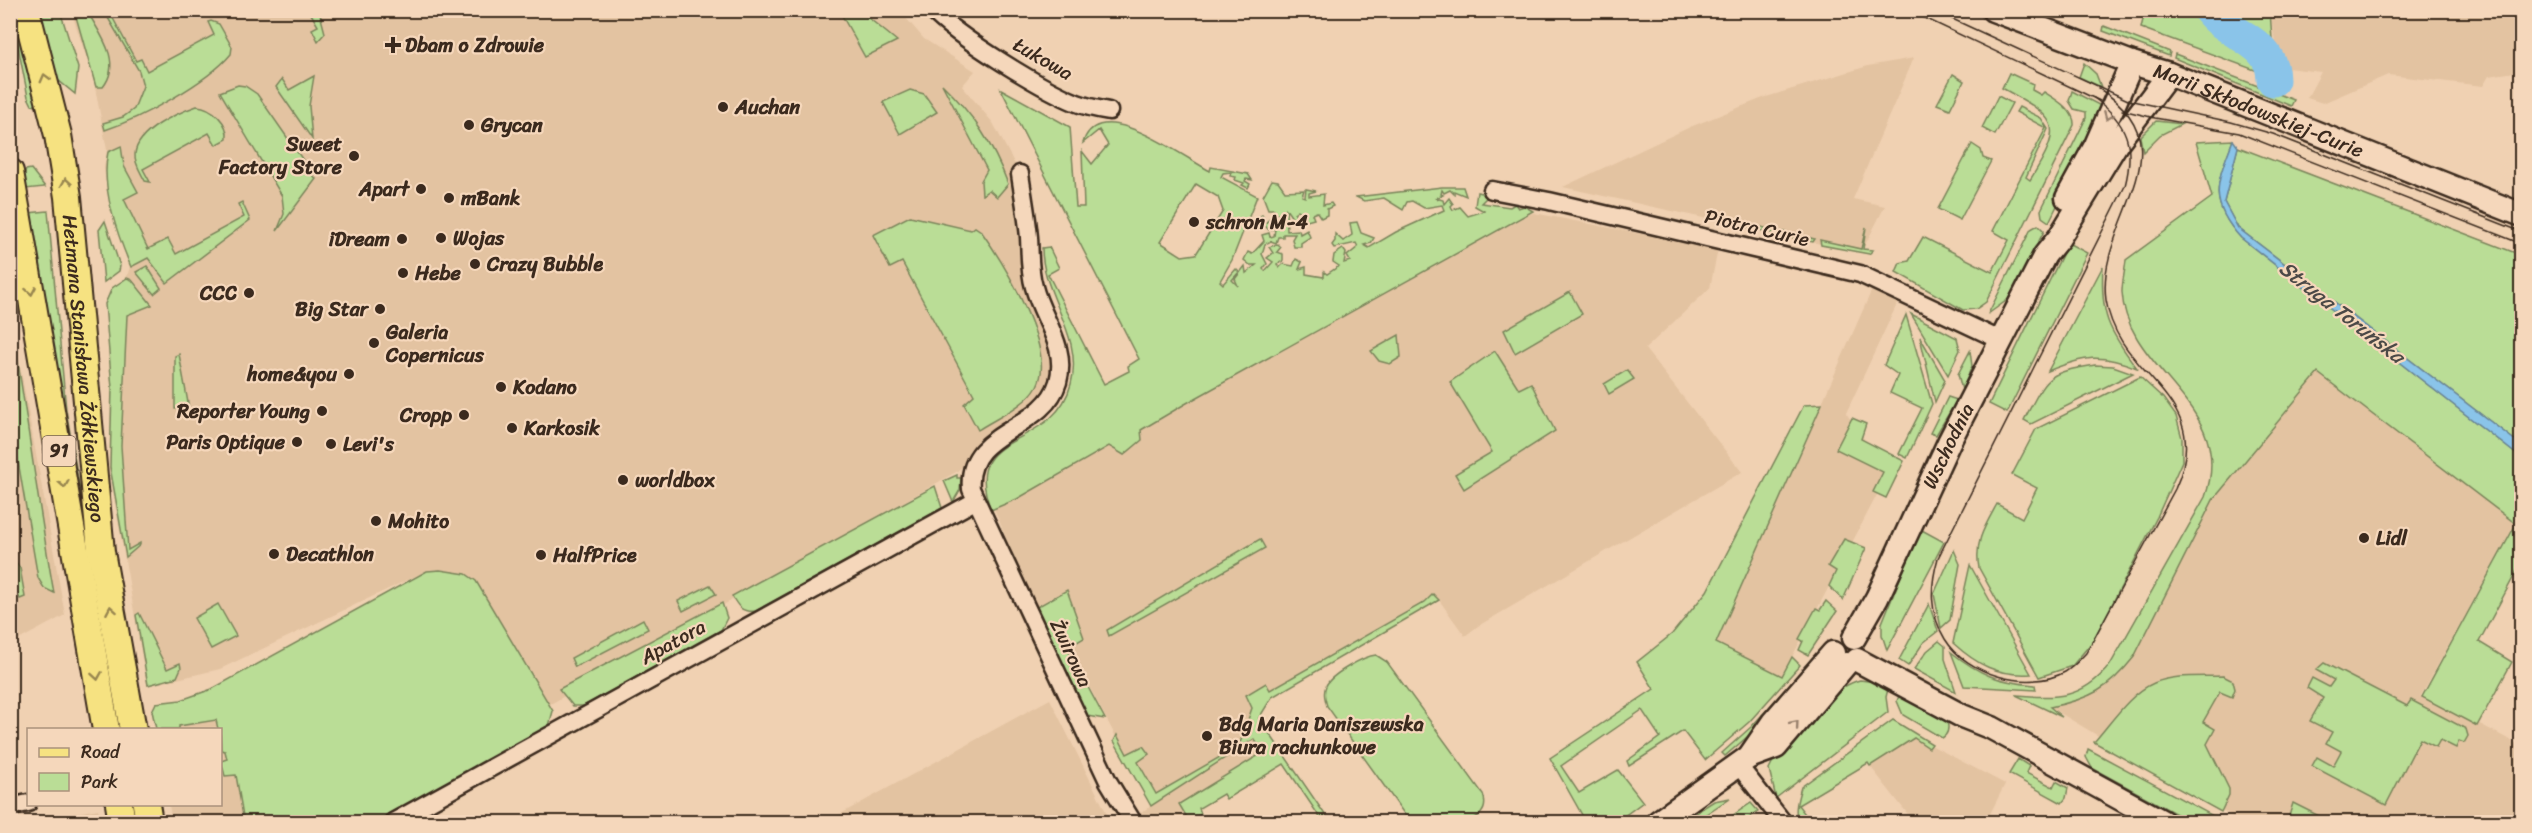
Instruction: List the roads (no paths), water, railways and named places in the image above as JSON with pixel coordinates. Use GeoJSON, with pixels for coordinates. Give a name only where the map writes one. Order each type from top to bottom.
{"type":"FeatureCollection","features":[{"type":"Feature","properties":{"kind":"main road","name":"Hetmana Stanisława Żółkiewskiego"},"geometry":{"type":"LineString","coordinates":[[26,10],[51,103],[68,197],[101,552],[133,728]]}},
{"type":"Feature","properties":{"kind":"main road","name":"Hetmana Stanisława Żółkiewskiego"},"geometry":{"type":"LineString","coordinates":[[10,172],[106,728]]}},
{"type":"Feature","properties":{"kind":"main road"},"geometry":{"type":"LineString","coordinates":[[119,806],[122,822]]}},
{"type":"Feature","properties":{"kind":"main road"},"geometry":{"type":"LineString","coordinates":[[146,806],[149,822]]}},
{"type":"Feature","properties":{"kind":"street","name":"Łukowa"},"geometry":{"type":"LineString","coordinates":[[932,10],[962,34],[1077,104],[1109,111]]}},
{"type":"Feature","properties":{"kind":"street","name":"Marii Skłodowskiej-Curie"},"geometry":{"type":"LineString","coordinates":[[1993,10],[2132,63],[2169,74],[2522,215]]}},
{"type":"Feature","properties":{"kind":"street","name":"Wschodnia"},"geometry":{"type":"LineString","coordinates":[[2045,255],[2050,230],[2096,145],[2132,63]]}},
{"type":"Feature","properties":{"kind":"street","name":"Wschodnia"},"geometry":{"type":"LineString","coordinates":[[1658,822],[1744,761],[1776,747],[1850,652],[2000,340],[2045,255],[2059,238],[2117,143],[2169,74]]}},
{"type":"Feature","properties":{"kind":"street","name":"Żwirowa"},"geometry":{"type":"LineString","coordinates":[[1020,174],[1033,286],[1057,342],[1060,354],[1058,380],[1043,407],[993,439],[979,453],[971,474],[970,485],[975,501],[1108,781],[1133,822]]}},
{"type":"Feature","properties":{"kind":"street","name":"Piotra Curie"},"geometry":{"type":"LineString","coordinates":[[1492,190],[1549,201],[1860,274],[2000,340]]}},
{"type":"Feature","properties":{"kind":"street","name":"Apatora"},"geometry":{"type":"LineString","coordinates":[[393,822],[975,501]]}},
{"type":"Feature","properties":{"kind":"street"},"geometry":{"type":"LineString","coordinates":[[1850,652],[1962,716],[1992,728],[2163,822]]}},
{"type":"Feature","properties":{"kind":"street"},"geometry":{"type":"LineString","coordinates":[[1744,761],[1783,822]]}},
{"type":"Feature","properties":{"kind":"street"},"geometry":{"type":"LineString","coordinates":[[10,807],[27,803]]}},
{"type":"Feature","properties":{"kind":"water"},"geometry":{"type":"Polygon","coordinates":[[[2233,140],[2238,147],[2224,202],[2238,228],[2521,445],[2521,458],[2241,238],[2223,213],[2218,191],[2233,140]]]}},
{"type":"Feature","properties":{"kind":"waterway","name":"Struga Toruńska"},"geometry":{"type":"LineString","coordinates":[[2209,10],[2228,27],[2259,48],[2271,67],[2273,80]]}},
{"type":"Feature","properties":{"kind":"tram line"},"geometry":{"type":"LineString","coordinates":[[1908,10],[2100,101]]}},
{"type":"Feature","properties":{"kind":"tram line"},"geometry":{"type":"LineString","coordinates":[[1933,10],[2128,100],[2231,122],[2273,134],[2522,232]]}},
{"type":"Feature","properties":{"kind":"tram line"},"geometry":{"type":"LineString","coordinates":[[2094,98],[2115,117],[2126,136],[2129,159],[2125,186],[1938,558],[1933,579],[1932,599],[1936,619],[1945,639],[1955,652],[1983,671],[2017,680],[2050,678],[2068,670],[2086,653],[2175,489],[2185,457],[2184,431],[2175,409],[2128,350],[2114,327],[2106,300],[2106,271],[2134,187],[2140,161],[2139,135],[2126,111],[2098,88]]}},
{"type":"Feature","properties":{"kind":"tram line"},"geometry":{"type":"LineString","coordinates":[[2122,110],[2239,133],[2522,244]]}},
{"type":"Feature","properties":{"kind":"place","name":"Dbam o Zdrowie"},"geometry":{"type":"Point","coordinates":[393,45]}},
{"type":"Feature","properties":{"kind":"place","name":"Auchan"},"geometry":{"type":"Point","coordinates":[723,107]}},
{"type":"Feature","properties":{"kind":"place","name":"Grycan"},"geometry":{"type":"Point","coordinates":[469,125]}},
{"type":"Feature","properties":{"kind":"place","name":"Sweet Factory Store"},"geometry":{"type":"Point","coordinates":[354,156]}},
{"type":"Feature","properties":{"kind":"place","name":"Apart"},"geometry":{"type":"Point","coordinates":[421,189]}},
{"type":"Feature","properties":{"kind":"place","name":"mBank"},"geometry":{"type":"Point","coordinates":[449,198]}},
{"type":"Feature","properties":{"kind":"place","name":"schron M-4"},"geometry":{"type":"Point","coordinates":[1194,222]}},
{"type":"Feature","properties":{"kind":"place","name":"Wojas"},"geometry":{"type":"Point","coordinates":[441,238]}},
{"type":"Feature","properties":{"kind":"place","name":"iDream"},"geometry":{"type":"Point","coordinates":[402,239]}},
{"type":"Feature","properties":{"kind":"place","name":"Crazy Bubble"},"geometry":{"type":"Point","coordinates":[475,264]}},
{"type":"Feature","properties":{"kind":"place","name":"Hebe"},"geometry":{"type":"Point","coordinates":[403,273]}},
{"type":"Feature","properties":{"kind":"place","name":"CCC"},"geometry":{"type":"Point","coordinates":[249,293]}},
{"type":"Feature","properties":{"kind":"place","name":"Big Star"},"geometry":{"type":"Point","coordinates":[380,309]}},
{"type":"Feature","properties":{"kind":"place","name":"Galeria Copernicus"},"geometry":{"type":"Point","coordinates":[374,343]}},
{"type":"Feature","properties":{"kind":"place","name":"home&you"},"geometry":{"type":"Point","coordinates":[349,374]}},
{"type":"Feature","properties":{"kind":"place","name":"Kodano"},"geometry":{"type":"Point","coordinates":[501,387]}},
{"type":"Feature","properties":{"kind":"place","name":"Reporter Young"},"geometry":{"type":"Point","coordinates":[322,411]}},
{"type":"Feature","properties":{"kind":"place","name":"Cropp"},"geometry":{"type":"Point","coordinates":[464,415]}},
{"type":"Feature","properties":{"kind":"place","name":"Karkosik"},"geometry":{"type":"Point","coordinates":[512,428]}},
{"type":"Feature","properties":{"kind":"place","name":"Paris Optique"},"geometry":{"type":"Point","coordinates":[297,442]}},
{"type":"Feature","properties":{"kind":"place","name":"Levi's"},"geometry":{"type":"Point","coordinates":[331,444]}},
{"type":"Feature","properties":{"kind":"place","name":"worldbox"},"geometry":{"type":"Point","coordinates":[623,480]}},
{"type":"Feature","properties":{"kind":"place","name":"Mohito"},"geometry":{"type":"Point","coordinates":[376,521]}},
{"type":"Feature","properties":{"kind":"place","name":"Lidl"},"geometry":{"type":"Point","coordinates":[2364,538]}},
{"type":"Feature","properties":{"kind":"place","name":"Decathlon"},"geometry":{"type":"Point","coordinates":[274,554]}},
{"type":"Feature","properties":{"kind":"place","name":"HalfPrice"},"geometry":{"type":"Point","coordinates":[541,555]}},
{"type":"Feature","properties":{"kind":"place","name":"Bdg Maria Daniszewska Biura rachunkowe"},"geometry":{"type":"Point","coordinates":[1207,736]}}]}
